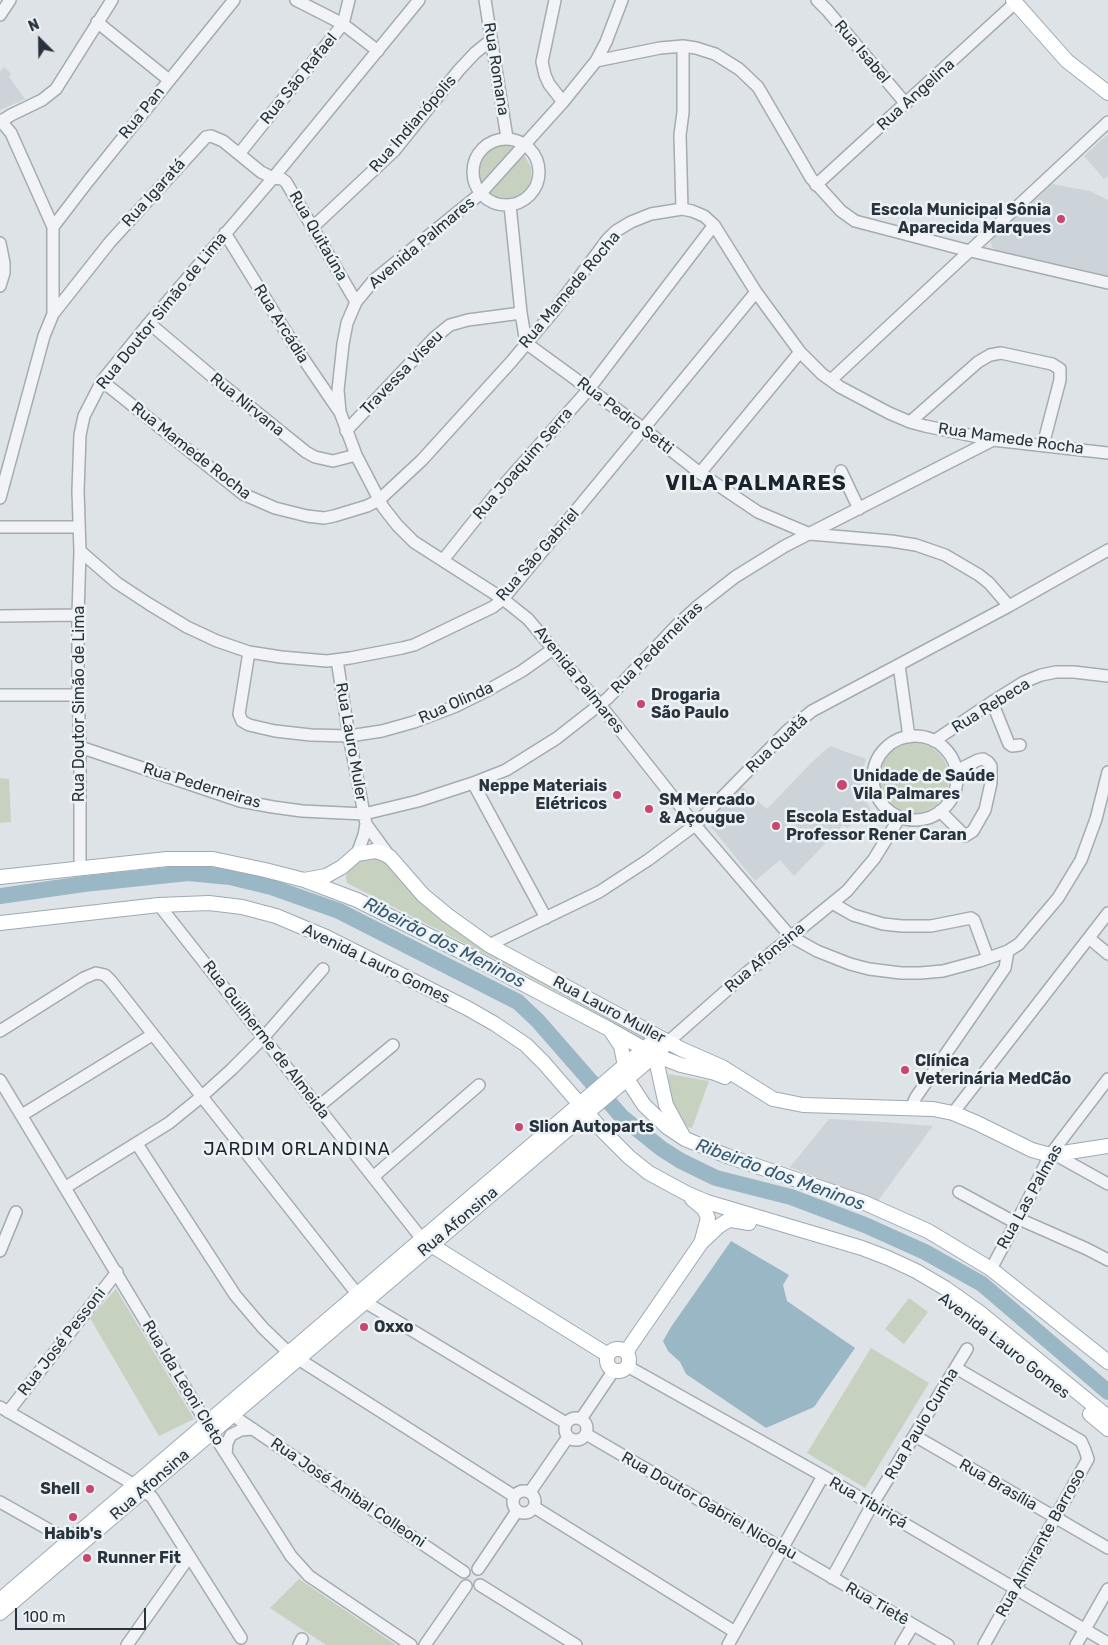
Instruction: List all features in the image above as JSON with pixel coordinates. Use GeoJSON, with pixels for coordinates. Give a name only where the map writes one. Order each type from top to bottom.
{"type":"FeatureCollection","features":[{"type":"Feature","properties":{"kind":"main road"},"geometry":{"type":"LineString","coordinates":[[1014,2],[1067,61],[1108,93]]}},
{"type":"Feature","properties":{"kind":"main road"},"geometry":{"type":"LineString","coordinates":[[0,878],[168,859],[213,859],[304,880],[326,876],[342,867],[357,854],[367,851],[375,851],[390,858]]}},
{"type":"Feature","properties":{"kind":"main road","name":"Rua Lauro Muller"},"geometry":{"type":"LineString","coordinates":[[390,858],[423,895],[488,945],[663,1039],[722,1067],[773,1099],[803,1105],[934,1109],[953,1113],[977,1123],[1032,1150],[1052,1154]]}},
{"type":"Feature","properties":{"kind":"main road"},"geometry":{"type":"LineString","coordinates":[[342,867],[341,876],[344,886],[357,900]]}},
{"type":"Feature","properties":{"kind":"main road","name":"Rua Lauro Muller"},"geometry":{"type":"LineString","coordinates":[[304,880],[357,900],[472,957],[650,1052],[681,1065],[715,1073],[762,1093]]}},
{"type":"Feature","properties":{"kind":"main road","name":"Avenida Lauro Gomes"},"geometry":{"type":"LineString","coordinates":[[0,923],[159,905],[210,903],[242,907],[276,916],[326,937],[495,1024],[526,1046],[587,1106],[636,1163],[657,1177],[707,1202],[862,1248],[916,1270],[946,1288],[979,1312],[1108,1417]]}},
{"type":"Feature","properties":{"kind":"main road"},"geometry":{"type":"LineString","coordinates":[[609,1029],[621,1046],[619,1078],[667,1127],[685,1139],[727,1156],[865,1203],[928,1231],[991,1269],[1108,1362]]}},
{"type":"Feature","properties":{"kind":"main road","name":"Rua Afonsina"},"geometry":{"type":"LineString","coordinates":[[0,1613],[139,1488],[663,1039]]}},
{"type":"Feature","properties":{"kind":"main road"},"geometry":{"type":"LineString","coordinates":[[650,1052],[666,1105],[685,1139]]}},
{"type":"Feature","properties":{"kind":"main road"},"geometry":{"type":"LineString","coordinates":[[1052,1154],[1108,1146]]}},
{"type":"Feature","properties":{"kind":"main road","name":"Avenida Lauro Gomes"},"geometry":{"type":"LineString","coordinates":[[686,1193],[708,1215],[709,1221],[701,1243]]}},
{"type":"Feature","properties":{"kind":"main road","name":"Avenida Lauro Gomes"},"geometry":{"type":"LineString","coordinates":[[701,1243],[723,1223],[731,1220],[738,1221],[856,1256],[896,1271],[932,1290],[974,1319],[1108,1429]]}},
{"type":"Feature","properties":{"kind":"main road","name":"Rua Guilherme de Almeida"},"geometry":{"type":"LineString","coordinates":[[427,1242],[608,1355],[616,1349],[622,1363]]}},
{"type":"Feature","properties":{"kind":"main road"},"geometry":{"type":"LineString","coordinates":[[622,1363],[701,1243]]}},
{"type":"Feature","properties":{"kind":"main road","name":"Rua Afonsina"},"geometry":{"type":"LineString","coordinates":[[210,1428],[232,1415],[294,1356]]}},
{"type":"Feature","properties":{"kind":"main road","name":"Rua Afonsina"},"geometry":{"type":"LineString","coordinates":[[1,1597],[69,1541],[139,1488]]}},
{"type":"Feature","properties":{"kind":"street"},"geometry":{"type":"LineString","coordinates":[[0,16],[10,0]]}},
{"type":"Feature","properties":{"kind":"street"},"geometry":{"type":"LineString","coordinates":[[0,498],[44,336],[53,314],[53,227],[11,134],[0,121],[42,100],[56,88],[112,0]]}},
{"type":"Feature","properties":{"kind":"street","name":"Rua Pan"},"geometry":{"type":"LineString","coordinates":[[53,227],[234,0]]}},
{"type":"Feature","properties":{"kind":"street"},"geometry":{"type":"LineString","coordinates":[[296,0],[343,24],[378,52]]}},
{"type":"Feature","properties":{"kind":"street","name":"Rua São Rafael"},"geometry":{"type":"LineString","coordinates":[[239,154],[343,24],[349,0]]}},
{"type":"Feature","properties":{"kind":"street","name":"Rua Doutor Simão de Lima"},"geometry":{"type":"LineString","coordinates":[[80,868],[78,615],[80,551],[78,491],[80,435],[84,416],[102,381],[378,52],[419,0]]}},
{"type":"Feature","properties":{"kind":"street","name":"Rua Romana"},"geometry":{"type":"LineString","coordinates":[[485,0],[507,138]]}},
{"type":"Feature","properties":{"kind":"street"},"geometry":{"type":"LineString","coordinates":[[555,0],[542,62],[545,75],[563,102]]}},
{"type":"Feature","properties":{"kind":"street","name":"Avenida Palmares"},"geometry":{"type":"LineString","coordinates":[[622,0],[606,42],[596,61],[563,102],[480,194],[374,280],[356,302],[347,323],[343,344],[338,390],[340,412],[356,455],[379,500],[390,517],[422,548],[503,599],[528,619],[695,825],[790,936],[817,951],[850,964],[884,972],[920,973],[943,971],[962,967],[1008,951],[1019,944],[1058,898],[1081,860],[1096,819],[1108,772]]}},
{"type":"Feature","properties":{"kind":"street","name":"Rua Isabel"},"geometry":{"type":"LineString","coordinates":[[817,0],[906,104]]}},
{"type":"Feature","properties":{"kind":"street","name":"Rua Angelina"},"geometry":{"type":"LineString","coordinates":[[816,185],[906,104],[1014,2]]}},
{"type":"Feature","properties":{"kind":"street"},"geometry":{"type":"LineString","coordinates":[[97,22],[169,80]]}},
{"type":"Feature","properties":{"kind":"street","name":"Rua Indianópolis"},"geometry":{"type":"LineString","coordinates":[[313,227],[394,151],[459,70],[491,40]]}},
{"type":"Feature","properties":{"kind":"street"},"geometry":{"type":"LineString","coordinates":[[596,61],[660,48],[683,46],[715,54],[750,78],[762,94],[816,185],[841,211],[855,220],[970,251],[1108,283]]}},
{"type":"Feature","properties":{"kind":"street"},"geometry":{"type":"LineString","coordinates":[[682,209],[680,135],[683,112],[683,46]]}},
{"type":"Feature","properties":{"kind":"street"},"geometry":{"type":"LineString","coordinates":[[831,380],[1108,122]]}},
{"type":"Feature","properties":{"kind":"street","name":"Rua Igaratá"},"geometry":{"type":"LineString","coordinates":[[53,314],[110,242],[206,136],[217,137],[261,172],[273,178]]}},
{"type":"Feature","properties":{"kind":"street"},"geometry":{"type":"LineString","coordinates":[[507,138],[525,145],[536,156],[539,167],[536,188],[520,202],[510,205],[499,205],[488,201],[480,194],[474,183],[472,172],[474,161],[480,151],[488,143],[507,138]]}},
{"type":"Feature","properties":{"kind":"street","name":"Rua Quitaúna"},"geometry":{"type":"LineString","coordinates":[[273,178],[282,179],[286,182],[356,302]]}},
{"type":"Feature","properties":{"kind":"street"},"geometry":{"type":"LineString","coordinates":[[510,205],[521,313],[526,343]]}},
{"type":"Feature","properties":{"kind":"street","name":"Rua Mamede Rocha"},"geometry":{"type":"LineString","coordinates":[[102,381],[243,494],[275,508],[307,516],[324,518],[334,516],[367,506],[379,500],[422,460],[449,432],[553,312],[607,240],[616,231],[631,222],[651,214],[682,209],[692,210],[704,216],[714,225],[756,292],[800,352],[822,374],[840,387],[910,422],[993,440],[1108,453]]}},
{"type":"Feature","properties":{"kind":"street","name":"Rua Joaquim Serra"},"geometry":{"type":"LineString","coordinates":[[443,560],[488,503],[589,389],[714,225]]}},
{"type":"Feature","properties":{"kind":"street","name":"Rua Arcádia"},"geometry":{"type":"LineString","coordinates":[[225,233],[294,345],[340,412]]}},
{"type":"Feature","properties":{"kind":"street"},"geometry":{"type":"LineString","coordinates":[[0,243],[4,263],[0,286]]}},
{"type":"Feature","properties":{"kind":"street","name":"Rua São Gabriel"},"geometry":{"type":"LineString","coordinates":[[80,551],[117,583],[187,627],[217,641],[249,652],[326,661],[402,648],[414,644],[493,607],[503,599],[756,292]]}},
{"type":"Feature","properties":{"kind":"street","name":"Travessa Viseu"},"geometry":{"type":"LineString","coordinates":[[346,431],[434,338],[450,325],[468,320],[521,313]]}},
{"type":"Feature","properties":{"kind":"street","name":"Rua Nirvana"},"geometry":{"type":"LineString","coordinates":[[149,323],[306,452],[315,457],[333,461],[356,455]]}},
{"type":"Feature","properties":{"kind":"street","name":"Rua Pedro Setti"},"geometry":{"type":"LineString","coordinates":[[526,343],[644,429],[700,473],[758,512],[810,534],[891,541],[945,555],[979,575],[989,583],[1009,606]]}},
{"type":"Feature","properties":{"kind":"street"},"geometry":{"type":"LineString","coordinates":[[700,473],[800,352]]}},
{"type":"Feature","properties":{"kind":"street"},"geometry":{"type":"LineString","coordinates":[[910,422],[978,362],[990,356],[1001,354],[1052,364],[1060,369],[1060,380],[1043,445]]}},
{"type":"Feature","properties":{"kind":"street","name":"Rua Pederneiras"},"geometry":{"type":"LineString","coordinates":[[80,747],[240,801],[273,808],[365,819],[473,783],[523,761],[557,738],[599,705],[677,625],[735,577],[785,546],[993,440]]}},
{"type":"Feature","properties":{"kind":"street"},"geometry":{"type":"LineString","coordinates":[[840,471],[859,509]]}},
{"type":"Feature","properties":{"kind":"street"},"geometry":{"type":"LineString","coordinates":[[0,527],[79,527]]}},
{"type":"Feature","properties":{"kind":"street","name":"Rua Quatá"},"geometry":{"type":"LineString","coordinates":[[488,945],[607,887],[695,825],[798,722],[812,711],[1009,606],[1108,550]]}},
{"type":"Feature","properties":{"kind":"street"},"geometry":{"type":"LineString","coordinates":[[0,616],[78,615]]}},
{"type":"Feature","properties":{"kind":"street","name":"Rua Olinda"},"geometry":{"type":"LineString","coordinates":[[249,652],[239,714],[242,721],[249,725],[275,731],[311,735],[349,736],[382,731],[414,722],[456,706],[522,671],[553,649]]}},
{"type":"Feature","properties":{"kind":"street","name":"Rua Lauro Muler"},"geometry":{"type":"LineString","coordinates":[[337,660],[365,819],[364,835],[357,854]]}},
{"type":"Feature","properties":{"kind":"street"},"geometry":{"type":"LineString","coordinates":[[898,665],[909,737]]}},
{"type":"Feature","properties":{"kind":"street","name":"Rua Rebeca"},"geometry":{"type":"LineString","coordinates":[[934,741],[1024,682],[1041,675],[1056,672],[1074,672],[1108,676]]}},
{"type":"Feature","properties":{"kind":"street"},"geometry":{"type":"LineString","coordinates":[[0,695],[78,695]]}},
{"type":"Feature","properties":{"kind":"street"},"geometry":{"type":"LineString","coordinates":[[992,702],[1009,744],[1012,746],[1020,745]]}},
{"type":"Feature","properties":{"kind":"street"},"geometry":{"type":"LineString","coordinates":[[909,737],[922,737],[934,741],[949,754],[956,772],[952,797],[940,811],[925,819],[916,820],[891,813],[877,798],[874,788],[873,774],[877,759],[890,744],[909,737]]}},
{"type":"Feature","properties":{"kind":"street"},"geometry":{"type":"LineString","coordinates":[[940,811],[965,836],[973,831],[985,810],[991,783],[988,762],[983,759],[978,760],[956,772]]}},
{"type":"Feature","properties":{"kind":"street"},"geometry":{"type":"LineString","coordinates":[[473,783],[546,918]]}},
{"type":"Feature","properties":{"kind":"street","name":"Rua Afonsina"},"geometry":{"type":"LineString","coordinates":[[663,1039],[852,885],[874,859],[900,817]]}},
{"type":"Feature","properties":{"kind":"street","name":"Rua Lauro Muler"},"geometry":{"type":"LineString","coordinates":[[365,819],[390,858]]}},
{"type":"Feature","properties":{"kind":"street"},"geometry":{"type":"LineString","coordinates":[[832,903],[853,915],[883,924],[931,926],[971,918],[974,920],[988,958]]}},
{"type":"Feature","properties":{"kind":"street","name":"Rua Guilherme de Almeida"},"geometry":{"type":"LineString","coordinates":[[159,905],[372,1177],[427,1242]]}},
{"type":"Feature","properties":{"kind":"street"},"geometry":{"type":"LineString","coordinates":[[953,1113],[1108,913]]}},
{"type":"Feature","properties":{"kind":"street"},"geometry":{"type":"LineString","coordinates":[[1089,938],[1108,954]]}},
{"type":"Feature","properties":{"kind":"street"},"geometry":{"type":"LineString","coordinates":[[911,1108],[916,1097],[1005,968],[1008,951]]}},
{"type":"Feature","properties":{"kind":"street"},"geometry":{"type":"LineString","coordinates":[[66,1187],[137,1144],[168,1123],[202,1096],[232,1070],[264,1038],[324,969]]}},
{"type":"Feature","properties":{"kind":"street"},"geometry":{"type":"LineString","coordinates":[[0,1031],[77,982],[96,973],[105,976],[111,981],[361,1298],[566,1423]]}},
{"type":"Feature","properties":{"kind":"street"},"geometry":{"type":"LineString","coordinates":[[22,1115],[152,1035]]}},
{"type":"Feature","properties":{"kind":"street"},"geometry":{"type":"LineString","coordinates":[[318,1107],[393,1045]]}},
{"type":"Feature","properties":{"kind":"street","name":"Rua Las Palmas"},"geometry":{"type":"LineString","coordinates":[[991,1269],[1052,1154],[1108,1079]]}},
{"type":"Feature","properties":{"kind":"street","name":"Rua Ida Leoni Cleto"},"geometry":{"type":"LineString","coordinates":[[0,1080],[210,1428],[291,1556],[309,1576],[411,1645]]}},
{"type":"Feature","properties":{"kind":"street"},"geometry":{"type":"LineString","coordinates":[[372,1177],[479,1085]]}},
{"type":"Feature","properties":{"kind":"street"},"geometry":{"type":"LineString","coordinates":[[137,1144],[235,1295],[263,1328],[294,1356],[514,1496]]}},
{"type":"Feature","properties":{"kind":"street","name":"Rua Lauro Muller"},"geometry":{"type":"LineString","coordinates":[[1052,1154],[1108,1184]]}},
{"type":"Feature","properties":{"kind":"street"},"geometry":{"type":"LineString","coordinates":[[959,1192],[1017,1221],[1087,1249],[1108,1260]]}},
{"type":"Feature","properties":{"kind":"street"},"geometry":{"type":"LineString","coordinates":[[0,1251],[16,1212]]}},
{"type":"Feature","properties":{"kind":"street","name":"Rua José Pessoni"},"geometry":{"type":"LineString","coordinates":[[4,1410],[117,1272]]}},
{"type":"Feature","properties":{"kind":"street","name":"Rua Paulo Cunha"},"geometry":{"type":"LineString","coordinates":[[832,1578],[872,1505],[967,1348]]}},
{"type":"Feature","properties":{"kind":"street"},"geometry":{"type":"LineString","coordinates":[[581,1418],[622,1363]]}},
{"type":"Feature","properties":{"kind":"street","name":"Rua Tibiriçá"},"geometry":{"type":"LineString","coordinates":[[622,1363],[823,1476],[1108,1643]]}},
{"type":"Feature","properties":{"kind":"street","name":"Rua Almirante Barroso"},"geometry":{"type":"LineString","coordinates":[[956,1368],[1081,1441],[1088,1459],[984,1645]]}},
{"type":"Feature","properties":{"kind":"street"},"geometry":{"type":"LineString","coordinates":[[4,1410],[64,1443],[152,1497],[241,1638]]}},
{"type":"Feature","properties":{"kind":"street","name":"Rua José Anibal Colleoni"},"geometry":{"type":"LineString","coordinates":[[232,1415],[464,1572]]}},
{"type":"Feature","properties":{"kind":"street"},"geometry":{"type":"LineString","coordinates":[[566,1423],[574,1418],[581,1418]]}},
{"type":"Feature","properties":{"kind":"street"},"geometry":{"type":"LineString","coordinates":[[566,1423],[565,1432],[568,1437],[578,1440],[586,1434],[587,1427],[581,1418]]}},
{"type":"Feature","properties":{"kind":"street"},"geometry":{"type":"LineString","coordinates":[[226,1454],[227,1443],[231,1434],[241,1430],[253,1429]]}},
{"type":"Feature","properties":{"kind":"street","name":"Rua Doutor Gabriel Nicolau"},"geometry":{"type":"LineString","coordinates":[[586,1434],[832,1578]]}},
{"type":"Feature","properties":{"kind":"street","name":"Rua Brasília"},"geometry":{"type":"LineString","coordinates":[[915,1436],[1108,1548]]}},
{"type":"Feature","properties":{"kind":"street"},"geometry":{"type":"LineString","coordinates":[[530,1492],[568,1437]]}},
{"type":"Feature","properties":{"kind":"street"},"geometry":{"type":"LineString","coordinates":[[728,1645],[823,1476]]}},
{"type":"Feature","properties":{"kind":"street"},"geometry":{"type":"LineString","coordinates":[[520,1491],[530,1492],[534,1497],[534,1507],[525,1513],[517,1511],[513,1506],[514,1496],[520,1491]]}},
{"type":"Feature","properties":{"kind":"street"},"geometry":{"type":"LineString","coordinates":[[0,1502],[69,1541]]}},
{"type":"Feature","properties":{"kind":"street"},"geometry":{"type":"LineString","coordinates":[[534,1507],[735,1632]]}},
{"type":"Feature","properties":{"kind":"street"},"geometry":{"type":"LineString","coordinates":[[478,1569],[517,1511]]}},
{"type":"Feature","properties":{"kind":"street"},"geometry":{"type":"LineString","coordinates":[[127,1645],[189,1557]]}},
{"type":"Feature","properties":{"kind":"street"},"geometry":{"type":"LineString","coordinates":[[469,1568],[478,1569],[482,1575],[480,1585],[475,1588],[466,1586],[462,1580],[464,1572],[469,1568]]}},
{"type":"Feature","properties":{"kind":"street","name":"Rua Tietê"},"geometry":{"type":"LineString","coordinates":[[832,1578],[948,1645]]}},
{"type":"Feature","properties":{"kind":"street"},"geometry":{"type":"LineString","coordinates":[[480,1585],[576,1645]]}},
{"type":"Feature","properties":{"kind":"street"},"geometry":{"type":"LineString","coordinates":[[426,1645],[466,1586]]}},
{"type":"Feature","properties":{"kind":"street"},"geometry":{"type":"LineString","coordinates":[[1076,1645],[1108,1589]]}},
{"type":"Feature","properties":{"kind":"street"},"geometry":{"type":"LineString","coordinates":[[901,1645],[913,1624]]}},
{"type":"Feature","properties":{"kind":"shaded area"},"geometry":{"type":"Polygon","coordinates":[[[4,67],[11,73],[9,77],[25,99],[0,110],[0,72],[4,67]]]}},
{"type":"Feature","properties":{"kind":"shaded area"},"geometry":{"type":"Polygon","coordinates":[[[1108,134],[1108,176],[1104,179],[1084,156],[1108,134]]]}},
{"type":"Feature","properties":{"kind":"shaded area","name":"Escola Municipal Sônia Aparecida Marques"},"geometry":{"type":"Polygon","coordinates":[[[1052,184],[1090,191],[1108,200],[1108,276],[996,250],[992,247],[991,242],[993,238],[1052,184]]]}},
{"type":"Feature","properties":{"kind":"shaded area","name":"Escola Estadual Professor Rener Caran"},"geometry":{"type":"Polygon","coordinates":[[[830,746],[866,759],[862,771],[862,789],[871,810],[847,828],[843,825],[794,876],[780,860],[755,881],[711,827],[711,820],[742,787],[767,809],[830,746]]]}},
{"type":"Feature","properties":{"kind":"shaded area"},"geometry":{"type":"Polygon","coordinates":[[[829,1119],[933,1126],[877,1202],[790,1167],[829,1119]]]}},
{"type":"Feature","properties":{"kind":"green space"},"geometry":{"type":"Polygon","coordinates":[[[504,145],[513,147],[478,187],[474,173],[478,160],[483,153],[492,147],[504,145]]]}},
{"type":"Feature","properties":{"kind":"green space"},"geometry":{"type":"Polygon","coordinates":[[[524,155],[531,167],[528,187],[520,196],[510,201],[500,202],[487,197],[521,157],[524,155]]]}},
{"type":"Feature","properties":{"kind":"green space"},"geometry":{"type":"Polygon","coordinates":[[[907,743],[921,743],[934,749],[943,758],[949,771],[947,791],[939,803],[921,813],[907,813],[894,807],[885,798],[879,785],[879,771],[885,758],[894,749],[907,743]]]}},
{"type":"Feature","properties":{"kind":"green space"},"geometry":{"type":"Polygon","coordinates":[[[0,778],[9,779],[11,822],[0,823],[0,778]]]}},
{"type":"Feature","properties":{"kind":"green space"},"geometry":{"type":"Polygon","coordinates":[[[381,856],[421,902],[650,1038],[650,1043],[520,972],[347,883],[348,870],[359,858],[381,856]]]}},
{"type":"Feature","properties":{"kind":"green space"},"geometry":{"type":"Polygon","coordinates":[[[668,1074],[709,1081],[692,1128],[687,1127],[672,1104],[668,1074]]]}},
{"type":"Feature","properties":{"kind":"green space"},"geometry":{"type":"Polygon","coordinates":[[[116,1289],[194,1419],[159,1436],[90,1318],[116,1289]]]}},
{"type":"Feature","properties":{"kind":"green space"},"geometry":{"type":"Polygon","coordinates":[[[909,1298],[928,1312],[904,1344],[885,1329],[909,1298]]]}},
{"type":"Feature","properties":{"kind":"green space"},"geometry":{"type":"Polygon","coordinates":[[[871,1348],[929,1383],[865,1488],[807,1453],[871,1348]]]}},
{"type":"Feature","properties":{"kind":"green space"},"geometry":{"type":"Polygon","coordinates":[[[299,1579],[396,1645],[326,1645],[270,1608],[299,1579]]]}},
{"type":"Feature","properties":{"kind":"water"},"geometry":{"type":"Polygon","coordinates":[[[731,1241],[789,1275],[783,1285],[787,1301],[855,1348],[814,1407],[766,1428],[686,1374],[680,1362],[668,1351],[663,1341],[731,1241]]]}},
{"type":"Feature","properties":{"kind":"waterway","name":"Ribeirão dos Meninos"},"geometry":{"type":"LineString","coordinates":[[0,896],[84,884],[188,873],[230,877],[271,887],[339,911],[518,1002],[538,1021],[622,1117],[662,1149],[681,1161],[716,1178],[791,1197],[865,1225],[925,1252],[982,1284],[1108,1392]]}},
{"type":"Feature","properties":{"kind":"place","name":"Escola Municipal Sônia Aparecida Marques"},"geometry":{"type":"Point","coordinates":[1061,219]}},
{"type":"Feature","properties":{"kind":"place","name":"Drogaria São Paulo"},"geometry":{"type":"Point","coordinates":[641,704]}},
{"type":"Feature","properties":{"kind":"place","name":"Unidade de Saúde Vila Palmares"},"geometry":{"type":"Point","coordinates":[842,785]}},
{"type":"Feature","properties":{"kind":"place","name":"Neppe Materiais Elétricos"},"geometry":{"type":"Point","coordinates":[617,795]}},
{"type":"Feature","properties":{"kind":"place","name":"SM Mercado & Açougue"},"geometry":{"type":"Point","coordinates":[649,809]}},
{"type":"Feature","properties":{"kind":"place","name":"Escola Estadual Professor Rener Caran"},"geometry":{"type":"Point","coordinates":[776,826]}},
{"type":"Feature","properties":{"kind":"place","name":"Clínica Veterinária MedCão"},"geometry":{"type":"Point","coordinates":[905,1070]}},
{"type":"Feature","properties":{"kind":"place","name":"Slion Autoparts"},"geometry":{"type":"Point","coordinates":[519,1127]}},
{"type":"Feature","properties":{"kind":"place","name":"Oxxo"},"geometry":{"type":"Point","coordinates":[364,1327]}},
{"type":"Feature","properties":{"kind":"place","name":"Shell"},"geometry":{"type":"Point","coordinates":[90,1489]}},
{"type":"Feature","properties":{"kind":"place","name":"Habib's"},"geometry":{"type":"Point","coordinates":[73,1517]}},
{"type":"Feature","properties":{"kind":"place","name":"Runner Fit"},"geometry":{"type":"Point","coordinates":[87,1558]}},
{"type":"Feature","properties":{"kind":"district","name":"VILA PALMARES"},"geometry":{"type":"Point","coordinates":[756,484]}},
{"type":"Feature","properties":{"kind":"district","name":"JARDIM ORLANDINA"},"geometry":{"type":"Point","coordinates":[297,1150]}}]}
